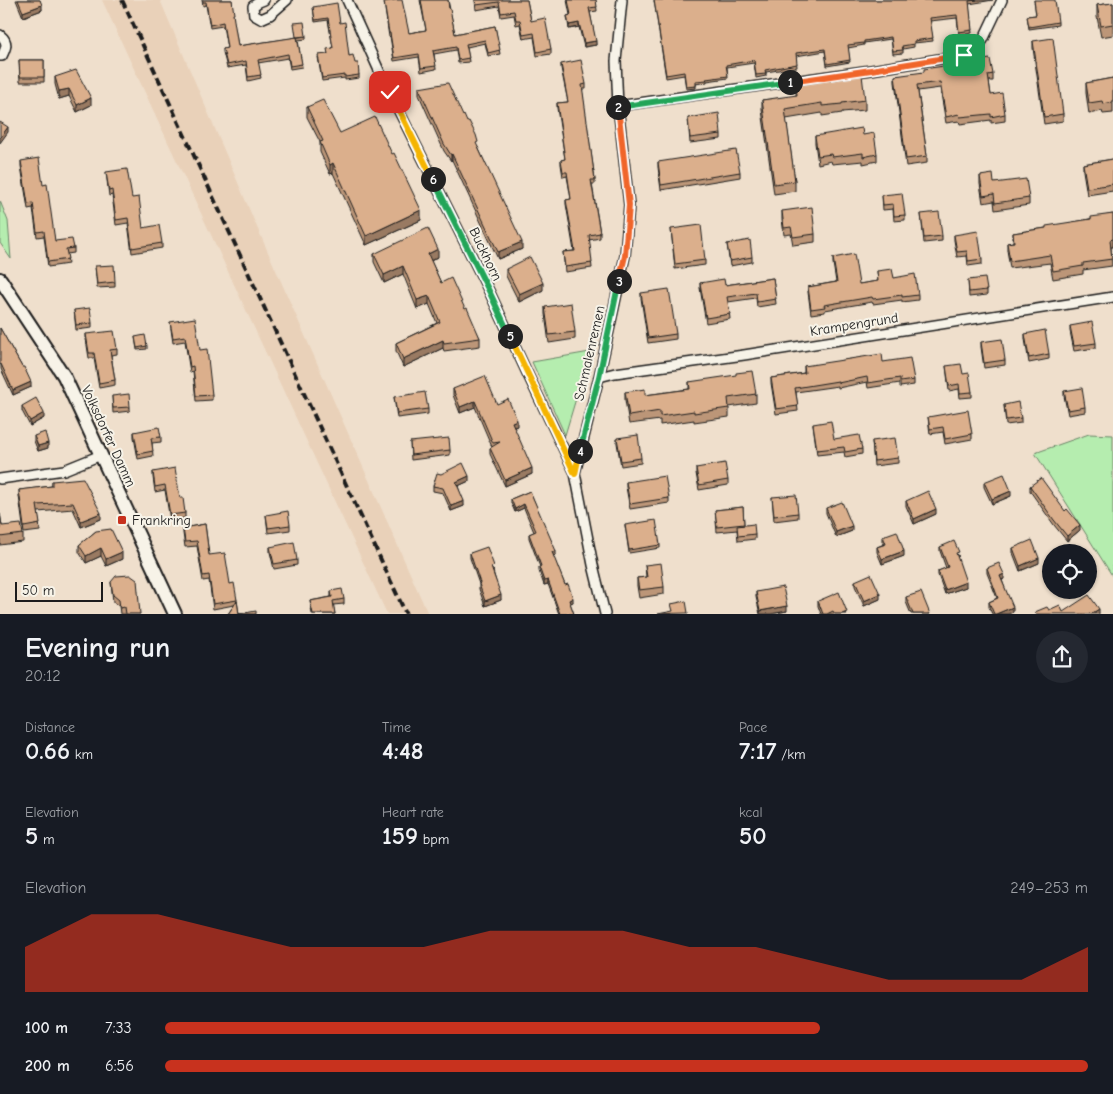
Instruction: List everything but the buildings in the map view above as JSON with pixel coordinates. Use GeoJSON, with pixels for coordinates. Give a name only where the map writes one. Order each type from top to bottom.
{"type":"FeatureCollection","features":[{"type":"Feature","properties":{"kind":"main road","name":"Volksdorfer Damm"},"geometry":{"type":"LineString","coordinates":[[0,279],[64,376],[176,614]]}},
{"type":"Feature","properties":{"kind":"street"},"geometry":{"type":"LineString","coordinates":[[264,0],[253,6],[254,15],[261,19],[270,15],[287,0]]}},
{"type":"Feature","properties":{"kind":"street","name":"Buckhorn"},"geometry":{"type":"LineString","coordinates":[[348,0],[382,77],[490,293],[575,474],[604,614]]}},
{"type":"Feature","properties":{"kind":"street","name":"Schmalenremen"},"geometry":{"type":"LineString","coordinates":[[575,474],[599,377],[625,256],[629,205],[618,106],[616,61],[622,0]]}},
{"type":"Feature","properties":{"kind":"street"},"geometry":{"type":"LineString","coordinates":[[618,106],[964,55],[975,49],[983,40],[1002,0]]}},
{"type":"Feature","properties":{"kind":"street"},"geometry":{"type":"LineString","coordinates":[[0,35],[4,39],[6,46],[2,56],[0,56]]}},
{"type":"Feature","properties":{"kind":"street","name":"Krampengrund"},"geometry":{"type":"LineString","coordinates":[[599,377],[1113,297]]}},
{"type":"Feature","properties":{"kind":"street"},"geometry":{"type":"LineString","coordinates":[[0,480],[64,470],[101,455]]}},
{"type":"Feature","properties":{"kind":"shaded area"},"geometry":{"type":"Polygon","coordinates":[[[102,0],[160,0],[256,225],[428,614],[387,614],[102,0]]]}},
{"type":"Feature","properties":{"kind":"green space"},"geometry":{"type":"Polygon","coordinates":[[[0,201],[8,221],[11,259],[0,243],[0,201]]]}},
{"type":"Feature","properties":{"kind":"green space"},"geometry":{"type":"Polygon","coordinates":[[[590,352],[565,435],[532,362],[590,352]]]}},
{"type":"Feature","properties":{"kind":"green space"},"geometry":{"type":"Polygon","coordinates":[[[1089,434],[1113,435],[1113,577],[1097,552],[1097,544],[1092,544],[1035,453],[1089,434]]]}},
{"type":"Feature","properties":{"kind":"railway"},"geometry":{"type":"LineString","coordinates":[[122,0],[406,614]]}},
{"type":"Feature","properties":{"kind":"place","name":"Frankring"},"geometry":{"type":"Point","coordinates":[122,520]}},
{"type":"Feature","properties":{"kind":"route"},"geometry":{"type":"LineString","coordinates":[[390,92],[490,293],[575,474],[599,377],[625,256],[629,205],[618,106],[964,55]]}}]}
